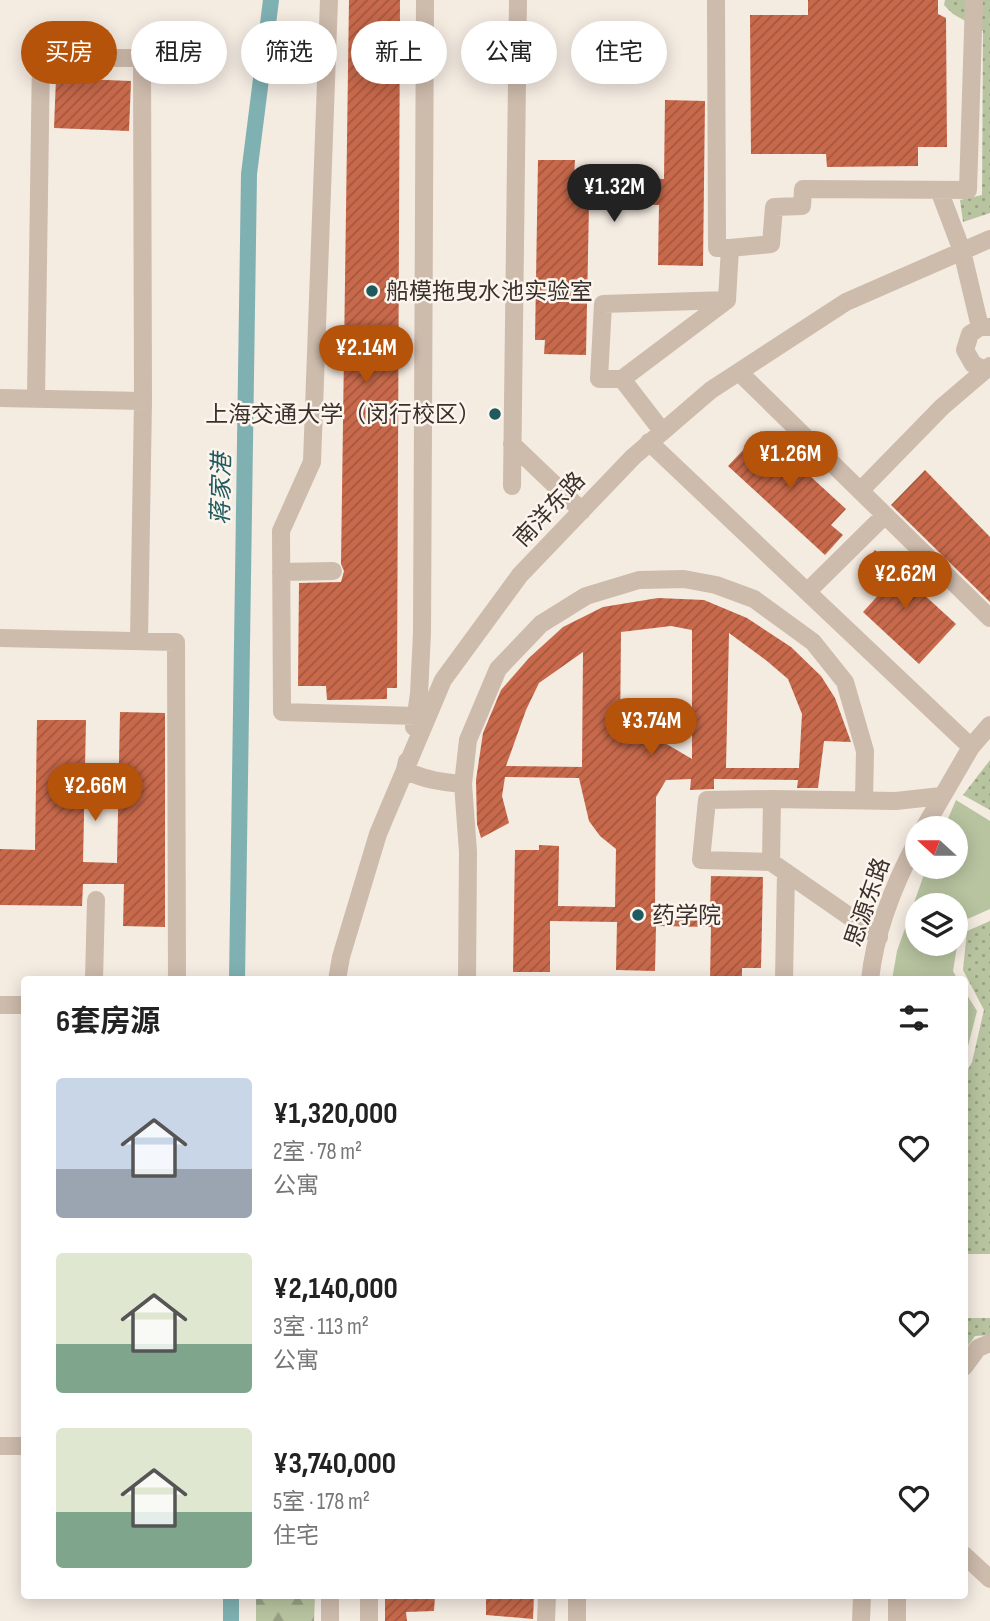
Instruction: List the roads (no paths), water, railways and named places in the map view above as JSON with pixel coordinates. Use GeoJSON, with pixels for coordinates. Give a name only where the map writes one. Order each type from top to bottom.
{"type":"FeatureCollection","features":[{"type":"Feature","properties":{"kind":"lane"},"geometry":{"type":"LineString","coordinates":[[329,0],[312,462],[281,531],[282,712],[416,716]]}},
{"type":"Feature","properties":{"kind":"lane"},"geometry":{"type":"LineString","coordinates":[[425,0],[422,634],[416,716],[405,770],[427,780],[463,784]]}},
{"type":"Feature","properties":{"kind":"lane"},"geometry":{"type":"LineString","coordinates":[[512,486],[518,0]]}},
{"type":"Feature","properties":{"kind":"lane"},"geometry":{"type":"LineString","coordinates":[[716,0],[717,248],[771,244],[774,207],[802,206],[803,189],[968,190],[974,0]]}},
{"type":"Feature","properties":{"kind":"lane"},"geometry":{"type":"LineString","coordinates":[[36,398],[41,58],[142,58],[143,401],[139,640]]}},
{"type":"Feature","properties":{"kind":"lane"},"geometry":{"type":"LineString","coordinates":[[939,190],[962,251],[985,327],[970,334],[965,350],[973,365],[988,368]]}},
{"type":"Feature","properties":{"kind":"lane","name":"南洋东路"},"geometry":{"type":"LineString","coordinates":[[338,976],[343,948],[378,834],[443,680],[520,575],[608,481],[711,390],[846,302],[990,239]]}},
{"type":"Feature","properties":{"kind":"lane"},"geometry":{"type":"LineString","coordinates":[[727,300],[603,304],[599,379],[622,379],[727,300],[730,248]]}},
{"type":"Feature","properties":{"kind":"lane"},"geometry":{"type":"LineString","coordinates":[[860,491],[942,407],[988,368]]}},
{"type":"Feature","properties":{"kind":"lane"},"geometry":{"type":"LineString","coordinates":[[738,372],[990,618]]}},
{"type":"Feature","properties":{"kind":"lane"},"geometry":{"type":"LineString","coordinates":[[622,379],[656,437],[807,592],[971,747]]}},
{"type":"Feature","properties":{"kind":"lane"},"geometry":{"type":"LineString","coordinates":[[0,398],[143,401]]}},
{"type":"Feature","properties":{"kind":"lane"},"geometry":{"type":"LineString","coordinates":[[512,444],[582,511]]}},
{"type":"Feature","properties":{"kind":"lane"},"geometry":{"type":"LineString","coordinates":[[807,592],[885,515]]}},
{"type":"Feature","properties":{"kind":"lane"},"geometry":{"type":"LineString","coordinates":[[281,572],[333,571]]}},
{"type":"Feature","properties":{"kind":"lane"},"geometry":{"type":"LineString","coordinates":[[467,976],[468,852],[463,784],[468,740],[498,669],[541,624],[586,596],[639,580],[684,579],[716,584],[754,599],[813,642],[845,682],[865,751],[864,800]]}},
{"type":"Feature","properties":{"kind":"lane"},"geometry":{"type":"LineString","coordinates":[[0,638],[176,642],[177,976]]}},
{"type":"Feature","properties":{"kind":"lane"},"geometry":{"type":"LineString","coordinates":[[930,816],[971,747],[990,725]]}},
{"type":"Feature","properties":{"kind":"lane"},"geometry":{"type":"LineString","coordinates":[[878,937],[778,867],[701,860],[707,800],[896,801],[941,796]]}},
{"type":"Feature","properties":{"kind":"lane"},"geometry":{"type":"LineString","coordinates":[[772,799],[784,976]]}},
{"type":"Feature","properties":{"kind":"lane","name":"思源东路"},"geometry":{"type":"LineString","coordinates":[[871,976],[885,911],[905,867]]}},
{"type":"Feature","properties":{"kind":"lane"},"geometry":{"type":"LineString","coordinates":[[94,976],[96,900]]}},
{"type":"Feature","properties":{"kind":"lane"},"geometry":{"type":"LineString","coordinates":[[0,1005],[21,1005]]}},
{"type":"Feature","properties":{"kind":"lane"},"geometry":{"type":"LineString","coordinates":[[968,1363],[978,1348],[990,1343]]}},
{"type":"Feature","properties":{"kind":"lane"},"geometry":{"type":"LineString","coordinates":[[0,1446],[21,1446]]}},
{"type":"Feature","properties":{"kind":"lane"},"geometry":{"type":"LineString","coordinates":[[968,1559],[990,1579]]}},
{"type":"Feature","properties":{"kind":"lane"},"geometry":{"type":"LineString","coordinates":[[330,1599],[330,1621]]}},
{"type":"Feature","properties":{"kind":"lane"},"geometry":{"type":"LineString","coordinates":[[369,1599],[369,1621]]}},
{"type":"Feature","properties":{"kind":"lane"},"geometry":{"type":"LineString","coordinates":[[546,1621],[547,1599]]}},
{"type":"Feature","properties":{"kind":"lane"},"geometry":{"type":"LineString","coordinates":[[577,1599],[577,1621]]}},
{"type":"Feature","properties":{"kind":"lane"},"geometry":{"type":"LineString","coordinates":[[861,1621],[862,1599]]}},
{"type":"Feature","properties":{"kind":"lane"},"geometry":{"type":"LineString","coordinates":[[897,1599],[897,1621]]}},
{"type":"Feature","properties":{"kind":"waterway","name":"蒋家港"},"geometry":{"type":"LineString","coordinates":[[237,976],[249,174],[271,0]]}},
{"type":"Feature","properties":{"kind":"waterway","name":"蒋家港"},"geometry":{"type":"LineString","coordinates":[[231,1599],[231,1621]]}},
{"type":"Feature","properties":{"kind":"place","name":"船模拖曳水池实验室"},"geometry":{"type":"Point","coordinates":[372,291]}},
{"type":"Feature","properties":{"kind":"place","name":"上海交通大学（闵行校区）"},"geometry":{"type":"Point","coordinates":[495,414]}},
{"type":"Feature","properties":{"kind":"place","name":"药学院"},"geometry":{"type":"Point","coordinates":[638,915]}}]}
